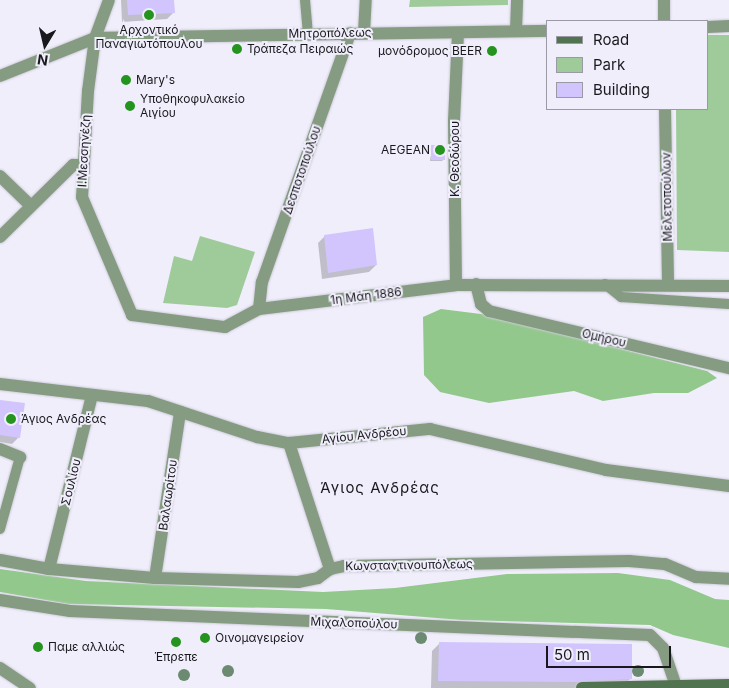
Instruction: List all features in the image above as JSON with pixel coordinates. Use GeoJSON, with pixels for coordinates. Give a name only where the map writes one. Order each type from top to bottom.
{"type":"FeatureCollection","features":[{"type":"Feature","properties":{"kind":"main road"},"geometry":{"type":"LineString","coordinates":[[582,688],[729,686]]}},
{"type":"Feature","properties":{"kind":"street","name":"Ι.Μεσσηνέζη"},"geometry":{"type":"LineString","coordinates":[[109,0],[95,38],[88,91],[82,197],[132,315]]}},
{"type":"Feature","properties":{"kind":"street"},"geometry":{"type":"LineString","coordinates":[[364,33],[366,0]]}},
{"type":"Feature","properties":{"kind":"street"},"geometry":{"type":"LineString","coordinates":[[516,31],[517,0]]}},
{"type":"Feature","properties":{"kind":"street"},"geometry":{"type":"LineString","coordinates":[[664,0],[664,20]]}},
{"type":"Feature","properties":{"kind":"street"},"geometry":{"type":"LineString","coordinates":[[709,27],[729,26]]}},
{"type":"Feature","properties":{"kind":"street","name":"Μητροπόλεως"},"geometry":{"type":"LineString","coordinates":[[0,76],[95,38],[546,30]]}},
{"type":"Feature","properties":{"kind":"street","name":"Δεσποτοπούλου"},"geometry":{"type":"LineString","coordinates":[[259,310],[262,282],[350,33]]}},
{"type":"Feature","properties":{"kind":"street","name":"Κ. Θεοδώρου"},"geometry":{"type":"LineString","coordinates":[[456,285],[454,121],[458,33]]}},
{"type":"Feature","properties":{"kind":"street","name":"Μελετοπούλων"},"geometry":{"type":"LineString","coordinates":[[666,110],[668,284]]}},
{"type":"Feature","properties":{"kind":"street"},"geometry":{"type":"LineString","coordinates":[[0,237],[73,165],[84,165]]}},
{"type":"Feature","properties":{"kind":"street"},"geometry":{"type":"LineString","coordinates":[[0,176],[31,206]]}},
{"type":"Feature","properties":{"kind":"street","name":"Ομήρου"},"geometry":{"type":"LineString","coordinates":[[476,284],[481,304],[489,311],[729,368]]}},
{"type":"Feature","properties":{"kind":"street","name":"1η Μάη 1886"},"geometry":{"type":"LineString","coordinates":[[132,315],[225,327],[259,310],[456,285],[668,284],[729,286]]}},
{"type":"Feature","properties":{"kind":"street","name":"Αγίου Ανδρέου"},"geometry":{"type":"LineString","coordinates":[[0,384],[148,401],[257,437],[289,443],[430,430],[606,470],[729,486]]}},
{"type":"Feature","properties":{"kind":"street","name":"Σουλίου"},"geometry":{"type":"LineString","coordinates":[[49,569],[92,395]]}},
{"type":"Feature","properties":{"kind":"street","name":"Βαλαωρίτου"},"geometry":{"type":"LineString","coordinates":[[156,578],[180,412]]}},
{"type":"Feature","properties":{"kind":"street"},"geometry":{"type":"LineString","coordinates":[[289,443],[330,568]]}},
{"type":"Feature","properties":{"kind":"street"},"geometry":{"type":"LineString","coordinates":[[0,449],[20,457]]}},
{"type":"Feature","properties":{"kind":"street","name":"Κωνσταντινουπόλεως"},"geometry":{"type":"LineString","coordinates":[[0,560],[49,569],[156,578],[298,582],[318,578],[330,568],[403,563],[629,560],[665,564],[696,577],[729,580]]}},
{"type":"Feature","properties":{"kind":"street","name":"Μιχαλοπούλου"},"geometry":{"type":"LineString","coordinates":[[0,600],[70,611],[650,635],[663,648],[676,686]]}},
{"type":"Feature","properties":{"kind":"street"},"geometry":{"type":"LineString","coordinates":[[0,668],[30,688]]}},
{"type":"Feature","properties":{"kind":"lane"},"geometry":{"type":"LineString","coordinates":[[305,0],[308,33]]}},
{"type":"Feature","properties":{"kind":"lane"},"geometry":{"type":"LineString","coordinates":[[605,284],[620,297],[729,304]]}},
{"type":"Feature","properties":{"kind":"lane"},"geometry":{"type":"LineString","coordinates":[[0,529],[20,457]]}},
{"type":"Feature","properties":{"kind":"green space"},"geometry":{"type":"Polygon","coordinates":[[[410,0],[508,0],[508,5],[409,7],[410,0]]]}},
{"type":"Feature","properties":{"kind":"green space"},"geometry":{"type":"Polygon","coordinates":[[[709,35],[729,35],[729,252],[677,250],[676,110],[709,110],[709,35]]]}},
{"type":"Feature","properties":{"kind":"green space"},"geometry":{"type":"Polygon","coordinates":[[[200,236],[255,252],[237,305],[227,308],[163,303],[174,256],[192,261],[200,236]]]}},
{"type":"Feature","properties":{"kind":"green space"},"geometry":{"type":"Polygon","coordinates":[[[441,309],[489,315],[707,371],[717,378],[688,393],[654,393],[603,401],[574,391],[489,403],[440,392],[424,375],[423,317],[441,309]]]}},
{"type":"Feature","properties":{"kind":"green space"},"geometry":{"type":"Polygon","coordinates":[[[0,569],[86,581],[323,592],[395,588],[507,574],[618,573],[670,580],[715,599],[729,600],[729,648],[673,635],[650,625],[461,620],[326,609],[68,604],[0,592],[0,569]]]}},
{"type":"Feature","properties":{"kind":"building"},"geometry":{"type":"Polygon","coordinates":[[[127,0],[174,0],[175,13],[128,15],[127,0]]]}},
{"type":"Feature","properties":{"kind":"building"},"geometry":{"type":"Polygon","coordinates":[[[431,145],[445,145],[445,160],[431,160],[431,145]]]}},
{"type":"Feature","properties":{"kind":"building"},"geometry":{"type":"Polygon","coordinates":[[[373,228],[377,265],[328,273],[324,235],[373,228]]]}},
{"type":"Feature","properties":{"kind":"building","name":"Άγιος Ανδρέας"},"geometry":{"type":"Polygon","coordinates":[[[0,400],[25,403],[20,438],[0,435],[0,400]]]}},
{"type":"Feature","properties":{"kind":"building"},"geometry":{"type":"Polygon","coordinates":[[[439,642],[632,644],[632,679],[576,682],[438,681],[439,642]]]}},
{"type":"Feature","properties":{"kind":"place","name":"Αρχοντικό Παναγιωτόπουλου"},"geometry":{"type":"Point","coordinates":[149,15]}},
{"type":"Feature","properties":{"kind":"place","name":"Τράπεζα Πειραιώς"},"geometry":{"type":"Point","coordinates":[237,49]}},
{"type":"Feature","properties":{"kind":"place","name":"μονόδρομος BEER"},"geometry":{"type":"Point","coordinates":[492,51]}},
{"type":"Feature","properties":{"kind":"place","name":"Mary's"},"geometry":{"type":"Point","coordinates":[126,80]}},
{"type":"Feature","properties":{"kind":"place","name":"Υποθηκοφυλακείο Αιγίου"},"geometry":{"type":"Point","coordinates":[130,106]}},
{"type":"Feature","properties":{"kind":"place","name":"AEGEAN"},"geometry":{"type":"Point","coordinates":[440,150]}},
{"type":"Feature","properties":{"kind":"place","name":"Άγιος Ανδρέας"},"geometry":{"type":"Point","coordinates":[11,419]}},
{"type":"Feature","properties":{"kind":"place","name":"Οινομαγειρείον"},"geometry":{"type":"Point","coordinates":[205,638]}},
{"type":"Feature","properties":{"kind":"place","name":"Έπρεπε"},"geometry":{"type":"Point","coordinates":[176,642]}},
{"type":"Feature","properties":{"kind":"place","name":"Παμε αλλιώς"},"geometry":{"type":"Point","coordinates":[38,647]}},
{"type":"Feature","properties":{"kind":"district","name":"Άγιος Ανδρέας"},"geometry":{"type":"Point","coordinates":[380,488]}}]}
